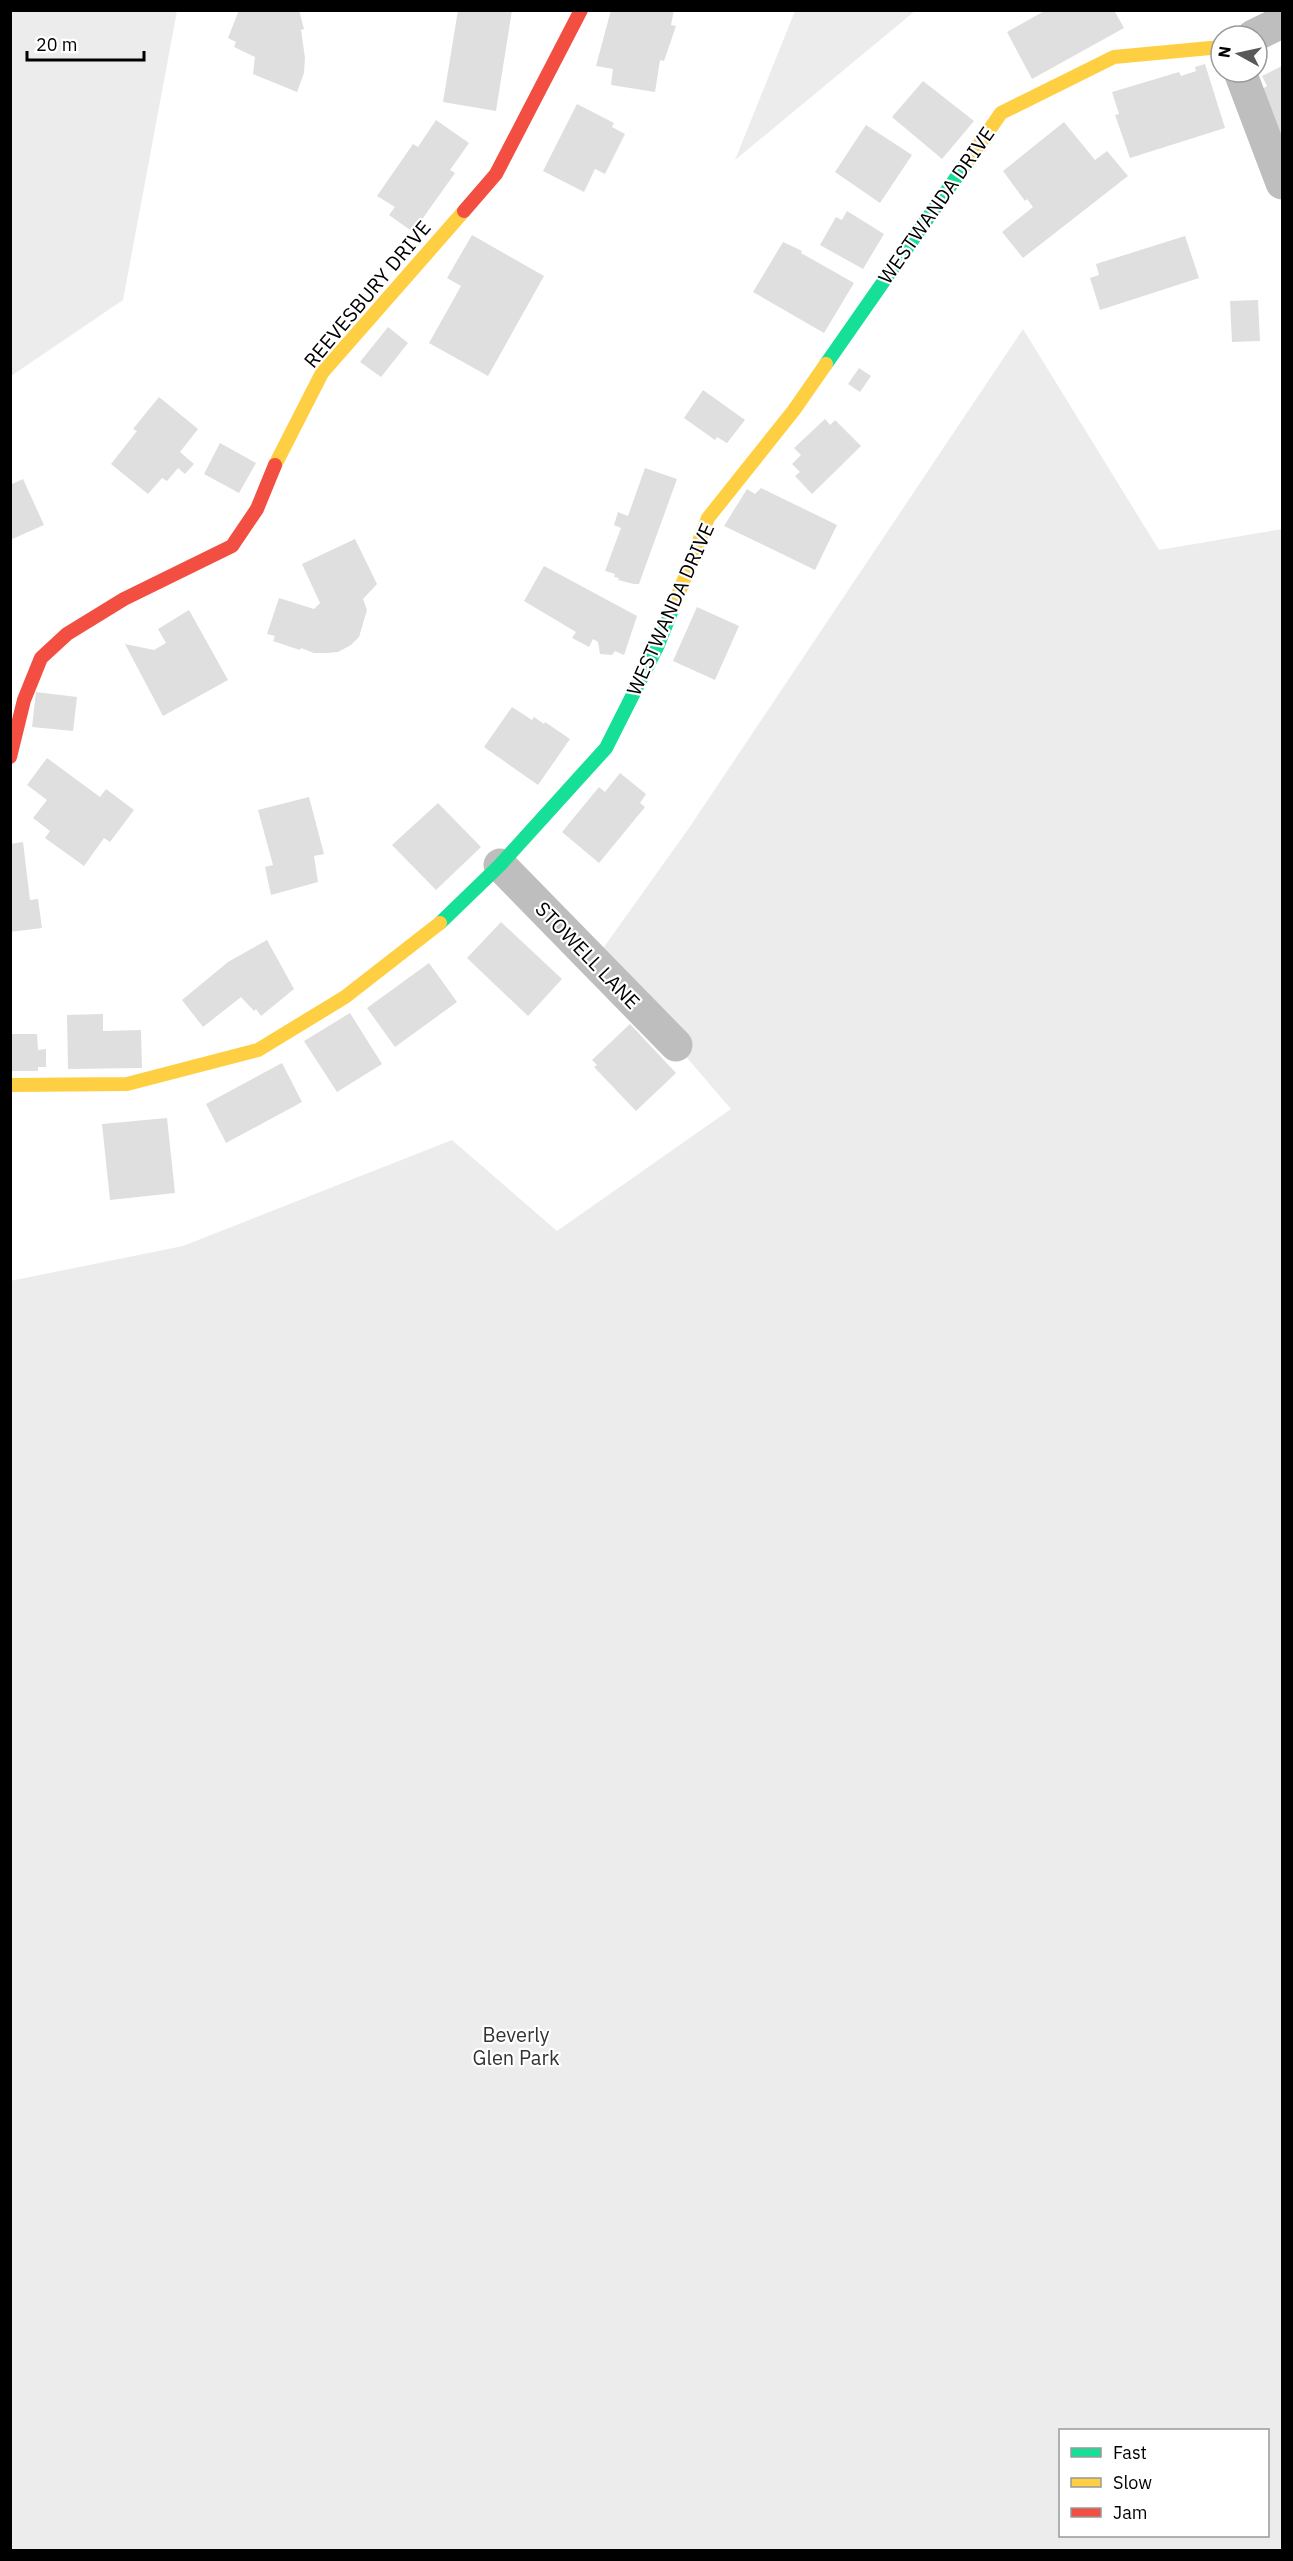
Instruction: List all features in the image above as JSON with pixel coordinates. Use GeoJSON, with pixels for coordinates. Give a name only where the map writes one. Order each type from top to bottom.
{"type":"FeatureCollection","features":[{"type":"Feature","properties":{"kind":"street","name":"REEVESBURY DRIVE"},"geometry":{"type":"LineString","coordinates":[[10,757],[24,700],[42,658],[67,634],[124,599],[232,546],[257,509],[280,453],[322,373],[496,174],[581,10]]}},
{"type":"Feature","properties":{"kind":"street","name":"WESTWANDA DRIVE"},"geometry":{"type":"LineString","coordinates":[[10,1085],[127,1084],[258,1050],[345,997],[441,922],[500,866],[606,748],[658,645],[708,518],[795,410],[1001,113],[1114,57],[1209,48]]}},
{"type":"Feature","properties":{"kind":"street"},"geometry":{"type":"LineString","coordinates":[[1245,84],[1282,183]]}},
{"type":"Feature","properties":{"kind":"street","name":"STOWELL LANE"},"geometry":{"type":"LineString","coordinates":[[500,866],[676,1045]]}},
{"type":"Feature","properties":{"kind":"green space"},"geometry":{"type":"Polygon","coordinates":[[[11,10],[177,11],[123,300],[11,376],[11,10]]]}},
{"type":"Feature","properties":{"kind":"green space"},"geometry":{"type":"Polygon","coordinates":[[[795,11],[915,11],[735,160],[795,11]]]}},
{"type":"Feature","properties":{"kind":"green space","name":"Beverly Glen Park"},"geometry":{"type":"Polygon","coordinates":[[[1023,329],[1159,550],[1282,529],[1282,2550],[11,2550],[10,1281],[183,1246],[452,1140],[557,1231],[731,1109],[676,1045],[594,961],[689,828],[1023,329]]]}},
{"type":"Feature","properties":{"kind":"building"},"geometry":{"type":"Polygon","coordinates":[[[239,10],[299,10],[304,29],[301,30],[305,58],[304,73],[297,92],[253,74],[255,57],[234,47],[236,42],[228,38],[239,10]]]}},
{"type":"Feature","properties":{"kind":"building"},"geometry":{"type":"Polygon","coordinates":[[[458,10],[512,10],[496,111],[443,102],[458,10]]]}},
{"type":"Feature","properties":{"kind":"building"},"geometry":{"type":"Polygon","coordinates":[[[611,10],[674,10],[671,25],[676,26],[664,61],[660,60],[655,92],[611,85],[613,69],[596,66],[611,10]]]}},
{"type":"Feature","properties":{"kind":"building"},"geometry":{"type":"Polygon","coordinates":[[[1046,10],[1114,10],[1124,28],[1032,79],[1007,32],[1046,10]]]}},
{"type":"Feature","properties":{"kind":"building"},"geometry":{"type":"Polygon","coordinates":[[[1205,64],[1209,84],[1211,84],[1225,128],[1130,158],[1115,115],[1119,114],[1112,92],[1179,72],[1181,76],[1196,71],[1195,67],[1205,64]]]}},
{"type":"Feature","properties":{"kind":"building"},"geometry":{"type":"Polygon","coordinates":[[[1282,66],[1282,149],[1262,89],[1269,84],[1269,72],[1282,66]]]}},
{"type":"Feature","properties":{"kind":"building"},"geometry":{"type":"Polygon","coordinates":[[[923,81],[974,121],[942,159],[892,117],[923,81]]]}},
{"type":"Feature","properties":{"kind":"building"},"geometry":{"type":"Polygon","coordinates":[[[577,104],[614,123],[612,127],[625,134],[605,174],[595,169],[584,192],[543,171],[577,104]]]}},
{"type":"Feature","properties":{"kind":"building"},"geometry":{"type":"Polygon","coordinates":[[[436,120],[469,143],[450,170],[455,173],[413,232],[389,215],[395,207],[377,196],[413,144],[418,147],[436,120]]]}},
{"type":"Feature","properties":{"kind":"building"},"geometry":{"type":"Polygon","coordinates":[[[1064,122],[1095,160],[1107,151],[1128,176],[1023,258],[1002,232],[1033,207],[1027,199],[1025,201],[1003,171],[1064,122]]]}},
{"type":"Feature","properties":{"kind":"building"},"geometry":{"type":"Polygon","coordinates":[[[866,125],[912,155],[880,203],[835,172],[866,125]]]}},
{"type":"Feature","properties":{"kind":"building"},"geometry":{"type":"Polygon","coordinates":[[[847,211],[884,234],[863,269],[820,245],[836,217],[842,220],[847,211]]]}},
{"type":"Feature","properties":{"kind":"building"},"geometry":{"type":"Polygon","coordinates":[[[472,235],[544,276],[488,376],[429,343],[461,286],[447,278],[472,235]]]}},
{"type":"Feature","properties":{"kind":"building"},"geometry":{"type":"Polygon","coordinates":[[[1185,236],[1199,278],[1100,310],[1090,278],[1099,275],[1096,264],[1185,236]]]}},
{"type":"Feature","properties":{"kind":"building"},"geometry":{"type":"Polygon","coordinates":[[[783,242],[854,283],[824,333],[753,292],[783,242]]]}},
{"type":"Feature","properties":{"kind":"building"},"geometry":{"type":"Polygon","coordinates":[[[1258,300],[1260,341],[1232,342],[1230,301],[1258,300]]]}},
{"type":"Feature","properties":{"kind":"building"},"geometry":{"type":"Polygon","coordinates":[[[388,327],[408,343],[381,377],[360,362],[388,327]]]}},
{"type":"Feature","properties":{"kind":"building"},"geometry":{"type":"Polygon","coordinates":[[[859,368],[871,376],[860,392],[848,384],[859,368]]]}},
{"type":"Feature","properties":{"kind":"building"},"geometry":{"type":"Polygon","coordinates":[[[703,390],[745,420],[727,443],[717,437],[715,440],[684,418],[703,390]]]}},
{"type":"Feature","properties":{"kind":"building"},"geometry":{"type":"Polygon","coordinates":[[[159,397],[198,429],[180,452],[194,464],[185,474],[178,468],[167,481],[162,478],[148,494],[111,464],[137,431],[133,429],[159,397]]]}},
{"type":"Feature","properties":{"kind":"building"},"geometry":{"type":"Polygon","coordinates":[[[825,419],[830,425],[835,420],[861,446],[812,494],[795,476],[800,472],[792,464],[801,455],[794,448],[825,419]]]}},
{"type":"Feature","properties":{"kind":"building"},"geometry":{"type":"Polygon","coordinates":[[[220,443],[256,463],[239,493],[204,474],[220,443]]]}},
{"type":"Feature","properties":{"kind":"building"},"geometry":{"type":"Polygon","coordinates":[[[645,468],[677,479],[639,584],[634,584],[618,580],[619,578],[614,577],[615,574],[605,571],[621,528],[614,525],[618,512],[628,516],[645,468]]]}},
{"type":"Feature","properties":{"kind":"building"},"geometry":{"type":"Polygon","coordinates":[[[23,479],[44,525],[10,540],[10,485],[23,479]]]}},
{"type":"Feature","properties":{"kind":"building"},"geometry":{"type":"Polygon","coordinates":[[[761,488],[837,525],[815,570],[724,526],[747,489],[755,494],[761,488]]]}},
{"type":"Feature","properties":{"kind":"building"},"geometry":{"type":"Polygon","coordinates":[[[355,539],[377,584],[363,599],[367,610],[359,637],[351,645],[338,652],[327,653],[314,653],[301,648],[300,650],[273,641],[275,636],[267,634],[279,598],[314,609],[320,603],[302,564],[355,539]]]}},
{"type":"Feature","properties":{"kind":"building"},"geometry":{"type":"Polygon","coordinates":[[[544,566],[637,616],[624,655],[615,651],[612,655],[600,654],[598,642],[593,639],[589,647],[572,638],[576,632],[524,601],[544,566]]]}},
{"type":"Feature","properties":{"kind":"building"},"geometry":{"type":"Polygon","coordinates":[[[697,607],[739,626],[715,680],[673,661],[697,607]]]}},
{"type":"Feature","properties":{"kind":"building"},"geometry":{"type":"Polygon","coordinates":[[[189,610],[228,680],[163,716],[125,644],[154,650],[166,643],[158,629],[189,610]]]}},
{"type":"Feature","properties":{"kind":"building"},"geometry":{"type":"Polygon","coordinates":[[[36,692],[77,697],[73,731],[32,727],[36,692]]]}},
{"type":"Feature","properties":{"kind":"building"},"geometry":{"type":"Polygon","coordinates":[[[512,707],[532,720],[534,717],[544,724],[545,722],[570,739],[538,785],[484,747],[512,707]]]}},
{"type":"Feature","properties":{"kind":"building"},"geometry":{"type":"Polygon","coordinates":[[[47,758],[100,797],[106,789],[134,810],[110,842],[104,838],[84,866],[45,838],[50,831],[33,818],[47,800],[27,785],[47,758]]]}},
{"type":"Feature","properties":{"kind":"building"},"geometry":{"type":"Polygon","coordinates":[[[620,773],[646,794],[640,803],[645,807],[599,863],[562,832],[599,787],[605,792],[620,773]]]}},
{"type":"Feature","properties":{"kind":"building"},"geometry":{"type":"Polygon","coordinates":[[[309,797],[324,854],[314,856],[318,882],[271,895],[265,867],[273,865],[258,810],[309,797]]]}},
{"type":"Feature","properties":{"kind":"building"},"geometry":{"type":"Polygon","coordinates":[[[438,803],[481,847],[436,890],[392,845],[438,803]]]}},
{"type":"Feature","properties":{"kind":"building"},"geometry":{"type":"Polygon","coordinates":[[[23,842],[30,900],[38,899],[42,928],[10,932],[10,844],[23,842]]]}},
{"type":"Feature","properties":{"kind":"building"},"geometry":{"type":"Polygon","coordinates":[[[501,922],[562,979],[528,1016],[467,958],[501,922]]]}},
{"type":"Feature","properties":{"kind":"building"},"geometry":{"type":"Polygon","coordinates":[[[267,940],[294,989],[261,1016],[241,997],[203,1027],[182,1000],[228,962],[267,940]]]}},
{"type":"Feature","properties":{"kind":"building"},"geometry":{"type":"Polygon","coordinates":[[[429,963],[457,1002],[395,1047],[367,1008],[429,963]]]}},
{"type":"Feature","properties":{"kind":"building"},"geometry":{"type":"Polygon","coordinates":[[[350,1013],[382,1064],[337,1092],[304,1041],[350,1013]]]}},
{"type":"Feature","properties":{"kind":"building"},"geometry":{"type":"Polygon","coordinates":[[[103,1014],[103,1031],[141,1030],[142,1068],[68,1069],[67,1015],[103,1014]]]}},
{"type":"Feature","properties":{"kind":"building"},"geometry":{"type":"Polygon","coordinates":[[[630,1024],[676,1073],[636,1111],[594,1067],[597,1065],[592,1060],[630,1024]]]}},
{"type":"Feature","properties":{"kind":"building"},"geometry":{"type":"Polygon","coordinates":[[[10,1034],[37,1034],[38,1050],[46,1049],[46,1067],[38,1067],[38,1071],[10,1071],[10,1034]]]}},
{"type":"Feature","properties":{"kind":"building"},"geometry":{"type":"Polygon","coordinates":[[[282,1063],[302,1102],[226,1143],[206,1104],[282,1063]]]}},
{"type":"Feature","properties":{"kind":"building"},"geometry":{"type":"Polygon","coordinates":[[[167,1118],[175,1193],[110,1200],[102,1124],[167,1118]]]}},
{"type":"Feature","properties":{"kind":"traffic: fast"},"geometry":{"type":"LineString","coordinates":[[826,364],[967,162]]}},
{"type":"Feature","properties":{"kind":"traffic: fast"},"geometry":{"type":"LineString","coordinates":[[440,923],[500,865],[606,748],[658,645],[678,595]]}},
{"type":"Feature","properties":{"kind":"traffic: slow"},"geometry":{"type":"LineString","coordinates":[[967,162],[1001,113],[1114,57],[1209,48]]}},
{"type":"Feature","properties":{"kind":"traffic: slow"},"geometry":{"type":"LineString","coordinates":[[275,465],[322,373],[464,211]]}},
{"type":"Feature","properties":{"kind":"traffic: slow"},"geometry":{"type":"LineString","coordinates":[[678,595],[708,518],[794,410],[826,364]]}},
{"type":"Feature","properties":{"kind":"traffic: slow"},"geometry":{"type":"LineString","coordinates":[[10,1085],[127,1084],[258,1050],[345,997],[440,923]]}},
{"type":"Feature","properties":{"kind":"traffic: jam"},"geometry":{"type":"LineString","coordinates":[[464,211],[496,174],[581,10]]}},
{"type":"Feature","properties":{"kind":"traffic: jam"},"geometry":{"type":"LineString","coordinates":[[10,757],[24,700],[41,658],[67,634],[124,599],[232,546],[257,509],[275,465]]}}]}
